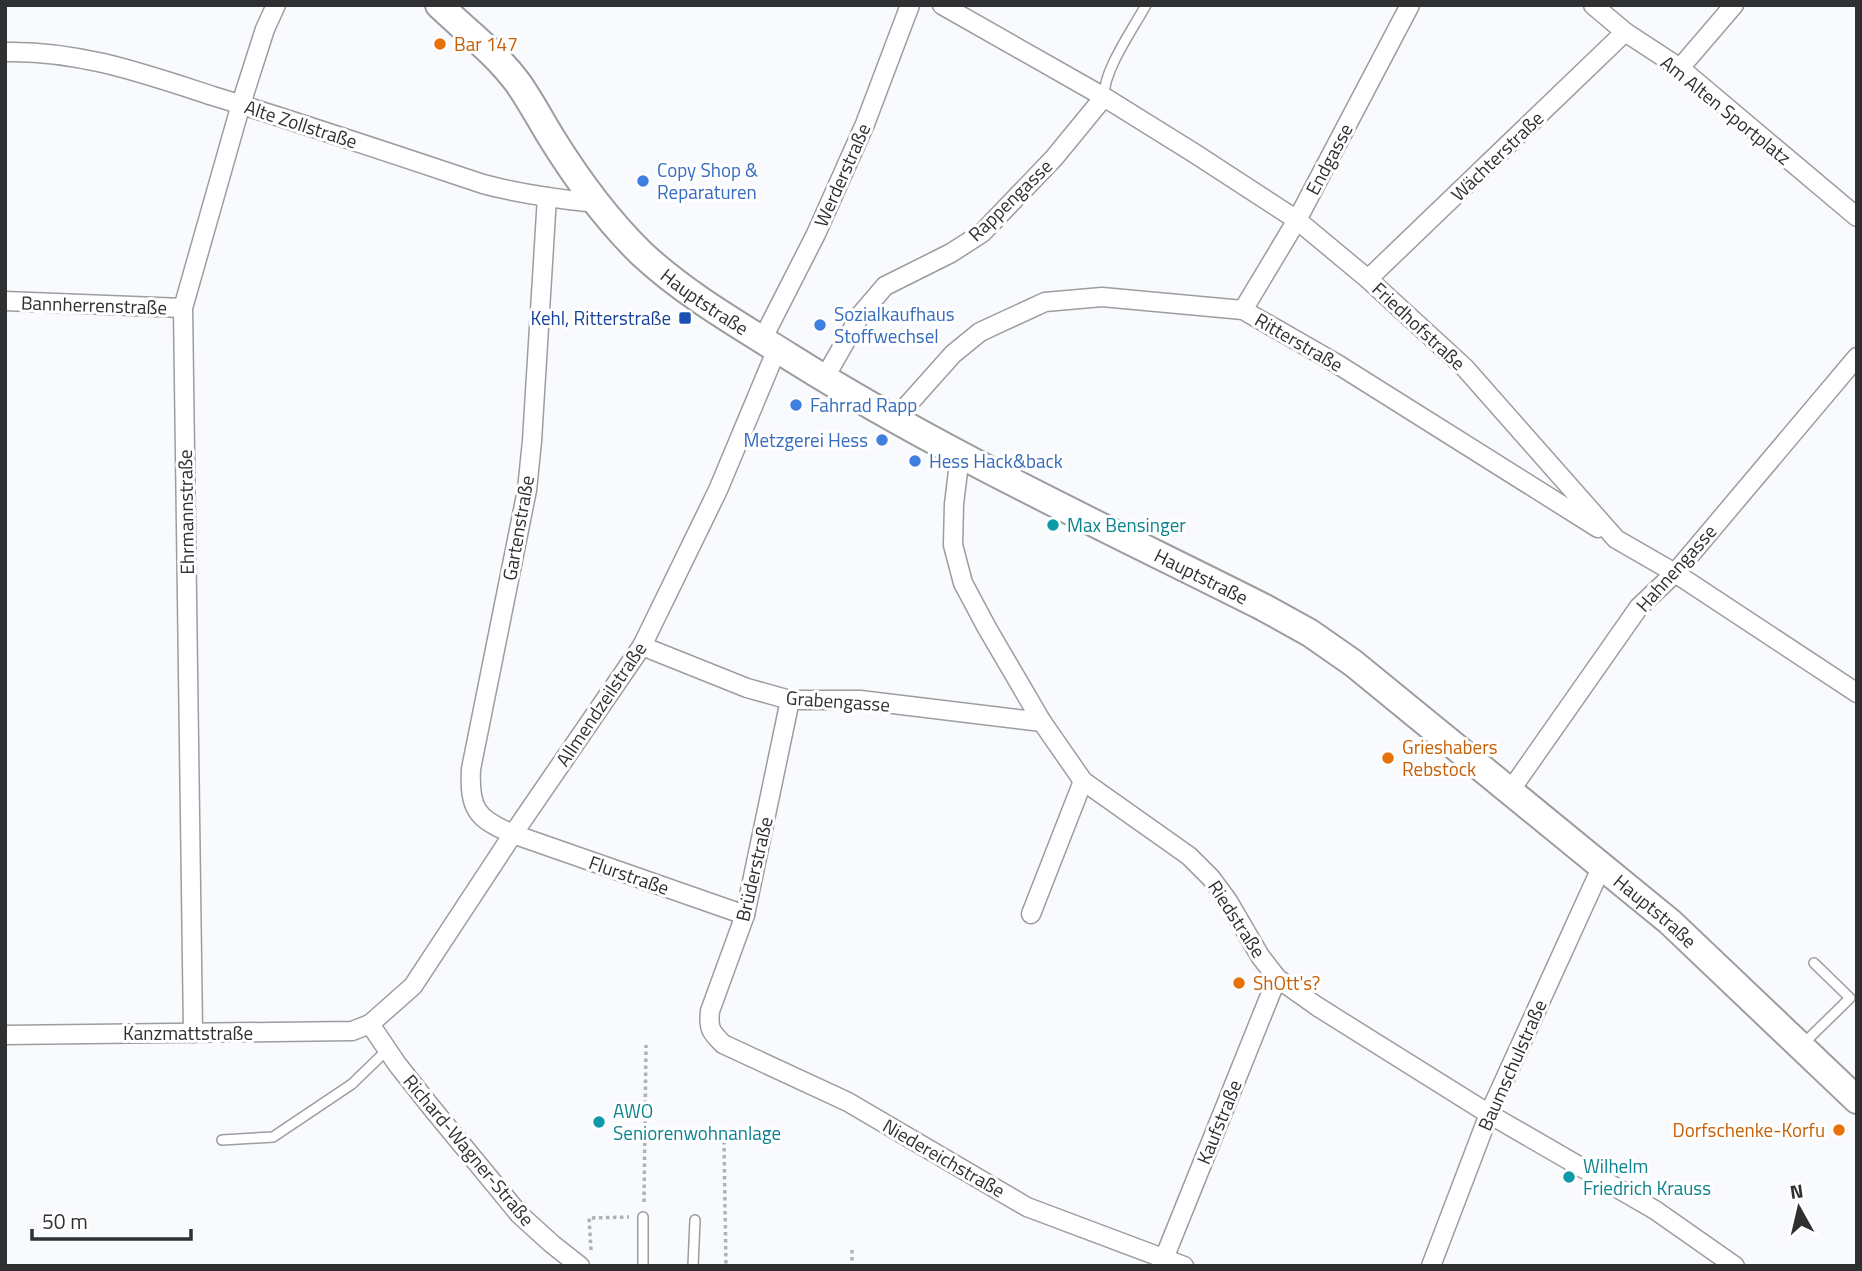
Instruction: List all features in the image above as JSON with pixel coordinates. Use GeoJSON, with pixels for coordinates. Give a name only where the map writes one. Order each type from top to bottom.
{"type":"FeatureCollection","features":[{"type":"Feature","properties":{"kind":"street","name":"Ehrmannstraße"},"geometry":{"type":"LineString","coordinates":[[193,1033],[183,308],[241,104],[265,29],[276,5]]}},
{"type":"Feature","properties":{"kind":"street","name":"Hauptstraße"},"geometry":{"type":"LineString","coordinates":[[439,5],[500,60],[596,203],[642,254],[671,279],[769,345],[895,419],[1310,633],[1353,663],[1670,922],[1857,1100]]}},
{"type":"Feature","properties":{"kind":"street","name":"Werderstraße"},"geometry":{"type":"LineString","coordinates":[[769,345],[865,124],[909,5]]}},
{"type":"Feature","properties":{"kind":"street","name":"Friedhofstraße"},"geometry":{"type":"LineString","coordinates":[[942,5],[1104,97],[1297,220],[1368,279],[1465,368],[1616,539],[1675,573],[1857,693]]}},
{"type":"Feature","properties":{"kind":"street","name":"Endgasse"},"geometry":{"type":"LineString","coordinates":[[1242,310],[1297,220],[1410,5]]}},
{"type":"Feature","properties":{"kind":"street","name":"Am Alten Sportplatz"},"geometry":{"type":"LineString","coordinates":[[1593,5],[1625,32],[1680,68],[1857,217]]}},
{"type":"Feature","properties":{"kind":"street"},"geometry":{"type":"LineString","coordinates":[[1680,68],[1734,5]]}},
{"type":"Feature","properties":{"kind":"street","name":"Wächterstraße"},"geometry":{"type":"LineString","coordinates":[[1368,279],[1625,32]]}},
{"type":"Feature","properties":{"kind":"street","name":"Alte Zollstraße"},"geometry":{"type":"LineString","coordinates":[[5,52],[51,53],[114,65],[483,184],[510,191],[596,203]]}},
{"type":"Feature","properties":{"kind":"street","name":"Rappengasse"},"geometry":{"type":"LineString","coordinates":[[824,379],[861,314],[885,286],[951,253],[982,233],[1054,158],[1104,97]]}},
{"type":"Feature","properties":{"kind":"street","name":"Gartenstraße"},"geometry":{"type":"LineString","coordinates":[[513,834],[496,827],[481,816],[473,805],[470,791],[471,769],[527,490],[547,197]]}},
{"type":"Feature","properties":{"kind":"street","name":"Ritterstraße"},"geometry":{"type":"LineString","coordinates":[[895,419],[953,354],[980,332],[1045,302],[1102,297],[1242,310],[1334,362],[1616,539]]}},
{"type":"Feature","properties":{"kind":"street","name":"Bannherrenstraße"},"geometry":{"type":"LineString","coordinates":[[5,301],[183,308]]}},
{"type":"Feature","properties":{"kind":"street","name":"Allmendzeilstraße"},"geometry":{"type":"LineString","coordinates":[[370,1024],[413,986],[642,646],[718,490],[769,345]]}},
{"type":"Feature","properties":{"kind":"street","name":"Hahnengasse"},"geometry":{"type":"LineString","coordinates":[[1510,791],[1639,607],[1675,573],[1857,357]]}},
{"type":"Feature","properties":{"kind":"street","name":"Riedstraße"},"geometry":{"type":"LineString","coordinates":[[960,454],[954,504],[954,545],[963,583],[1042,722],[1083,781],[1189,856],[1211,878],[1276,978],[1489,1114],[1655,1210],[1735,1266]]}},
{"type":"Feature","properties":{"kind":"street","name":"Grabengasse"},"geometry":{"type":"LineString","coordinates":[[642,646],[747,688],[790,700],[860,701],[1042,722]]}},
{"type":"Feature","properties":{"kind":"street","name":"Brüderstraße"},"geometry":{"type":"LineString","coordinates":[[712,1033],[708,1023],[710,1011],[745,915],[790,700]]}},
{"type":"Feature","properties":{"kind":"street"},"geometry":{"type":"LineString","coordinates":[[1031,914],[1083,781]]}},
{"type":"Feature","properties":{"kind":"street","name":"Flurstraße"},"geometry":{"type":"LineString","coordinates":[[513,834],[745,915]]}},
{"type":"Feature","properties":{"kind":"street","name":"Baumschulstraße"},"geometry":{"type":"LineString","coordinates":[[1431,1266],[1489,1114],[1601,868]]}},
{"type":"Feature","properties":{"kind":"street","name":"Kaufstraße"},"geometry":{"type":"LineString","coordinates":[[1163,1261],[1276,978]]}},
{"type":"Feature","properties":{"kind":"street","name":"Kanzmattstraße"},"geometry":{"type":"LineString","coordinates":[[5,1035],[352,1031],[370,1024]]}},
{"type":"Feature","properties":{"kind":"street","name":"Richard-Wagner-Straße"},"geometry":{"type":"LineString","coordinates":[[370,1024],[430,1107],[520,1214],[552,1244],[586,1260]]}},
{"type":"Feature","properties":{"kind":"street","name":"Niedereichstraße"},"geometry":{"type":"LineString","coordinates":[[712,1033],[723,1044],[848,1102],[1027,1207],[1163,1261],[1184,1266]]}},
{"type":"Feature","properties":{"kind":"lane"},"geometry":{"type":"LineString","coordinates":[[1104,97],[1109,73],[1146,5]]}},
{"type":"Feature","properties":{"kind":"lane"},"geometry":{"type":"LineString","coordinates":[[1801,1047],[1850,998],[1814,964]]}},
{"type":"Feature","properties":{"kind":"lane"},"geometry":{"type":"LineString","coordinates":[[222,1140],[273,1137],[352,1084],[387,1050]]}},
{"type":"Feature","properties":{"kind":"lane"},"geometry":{"type":"LineString","coordinates":[[643,1217],[643,1266]]}},
{"type":"Feature","properties":{"kind":"lane"},"geometry":{"type":"LineString","coordinates":[[693,1266],[695,1220]]}},
{"type":"Feature","properties":{"kind":"path"},"geometry":{"type":"LineString","coordinates":[[586,1260],[589,1218],[643,1217],[646,1045]]}},
{"type":"Feature","properties":{"kind":"path"},"geometry":{"type":"LineString","coordinates":[[724,1141],[726,1266]]}},
{"type":"Feature","properties":{"kind":"path"},"geometry":{"type":"LineString","coordinates":[[852,1250],[852,1266]]}},
{"type":"Feature","properties":{"kind":"place","name":"Bar 147"},"geometry":{"type":"Point","coordinates":[440,44]}},
{"type":"Feature","properties":{"kind":"place","name":"Copy Shop & Reparaturen"},"geometry":{"type":"Point","coordinates":[643,181]}},
{"type":"Feature","properties":{"kind":"place","name":"Kehl, Ritterstraße"},"geometry":{"type":"Point","coordinates":[685,318]}},
{"type":"Feature","properties":{"kind":"place","name":"Sozialkaufhaus Stoffwechsel"},"geometry":{"type":"Point","coordinates":[820,325]}},
{"type":"Feature","properties":{"kind":"place","name":"Fahrrad Rapp"},"geometry":{"type":"Point","coordinates":[796,405]}},
{"type":"Feature","properties":{"kind":"place","name":"Metzgerei Hess"},"geometry":{"type":"Point","coordinates":[882,440]}},
{"type":"Feature","properties":{"kind":"place","name":"Hess Hack&back"},"geometry":{"type":"Point","coordinates":[915,461]}},
{"type":"Feature","properties":{"kind":"place","name":"Max Bensinger"},"geometry":{"type":"Point","coordinates":[1053,525]}},
{"type":"Feature","properties":{"kind":"place","name":"Grieshabers Rebstock"},"geometry":{"type":"Point","coordinates":[1388,758]}},
{"type":"Feature","properties":{"kind":"place","name":"ShOtt's?"},"geometry":{"type":"Point","coordinates":[1239,983]}},
{"type":"Feature","properties":{"kind":"place","name":"AWO Seniorenwohnanlage"},"geometry":{"type":"Point","coordinates":[599,1122]}},
{"type":"Feature","properties":{"kind":"place","name":"Dorfschenke-Korfu"},"geometry":{"type":"Point","coordinates":[1839,1130]}},
{"type":"Feature","properties":{"kind":"place","name":"Wilhelm Friedrich Krauss"},"geometry":{"type":"Point","coordinates":[1569,1177]}}]}
